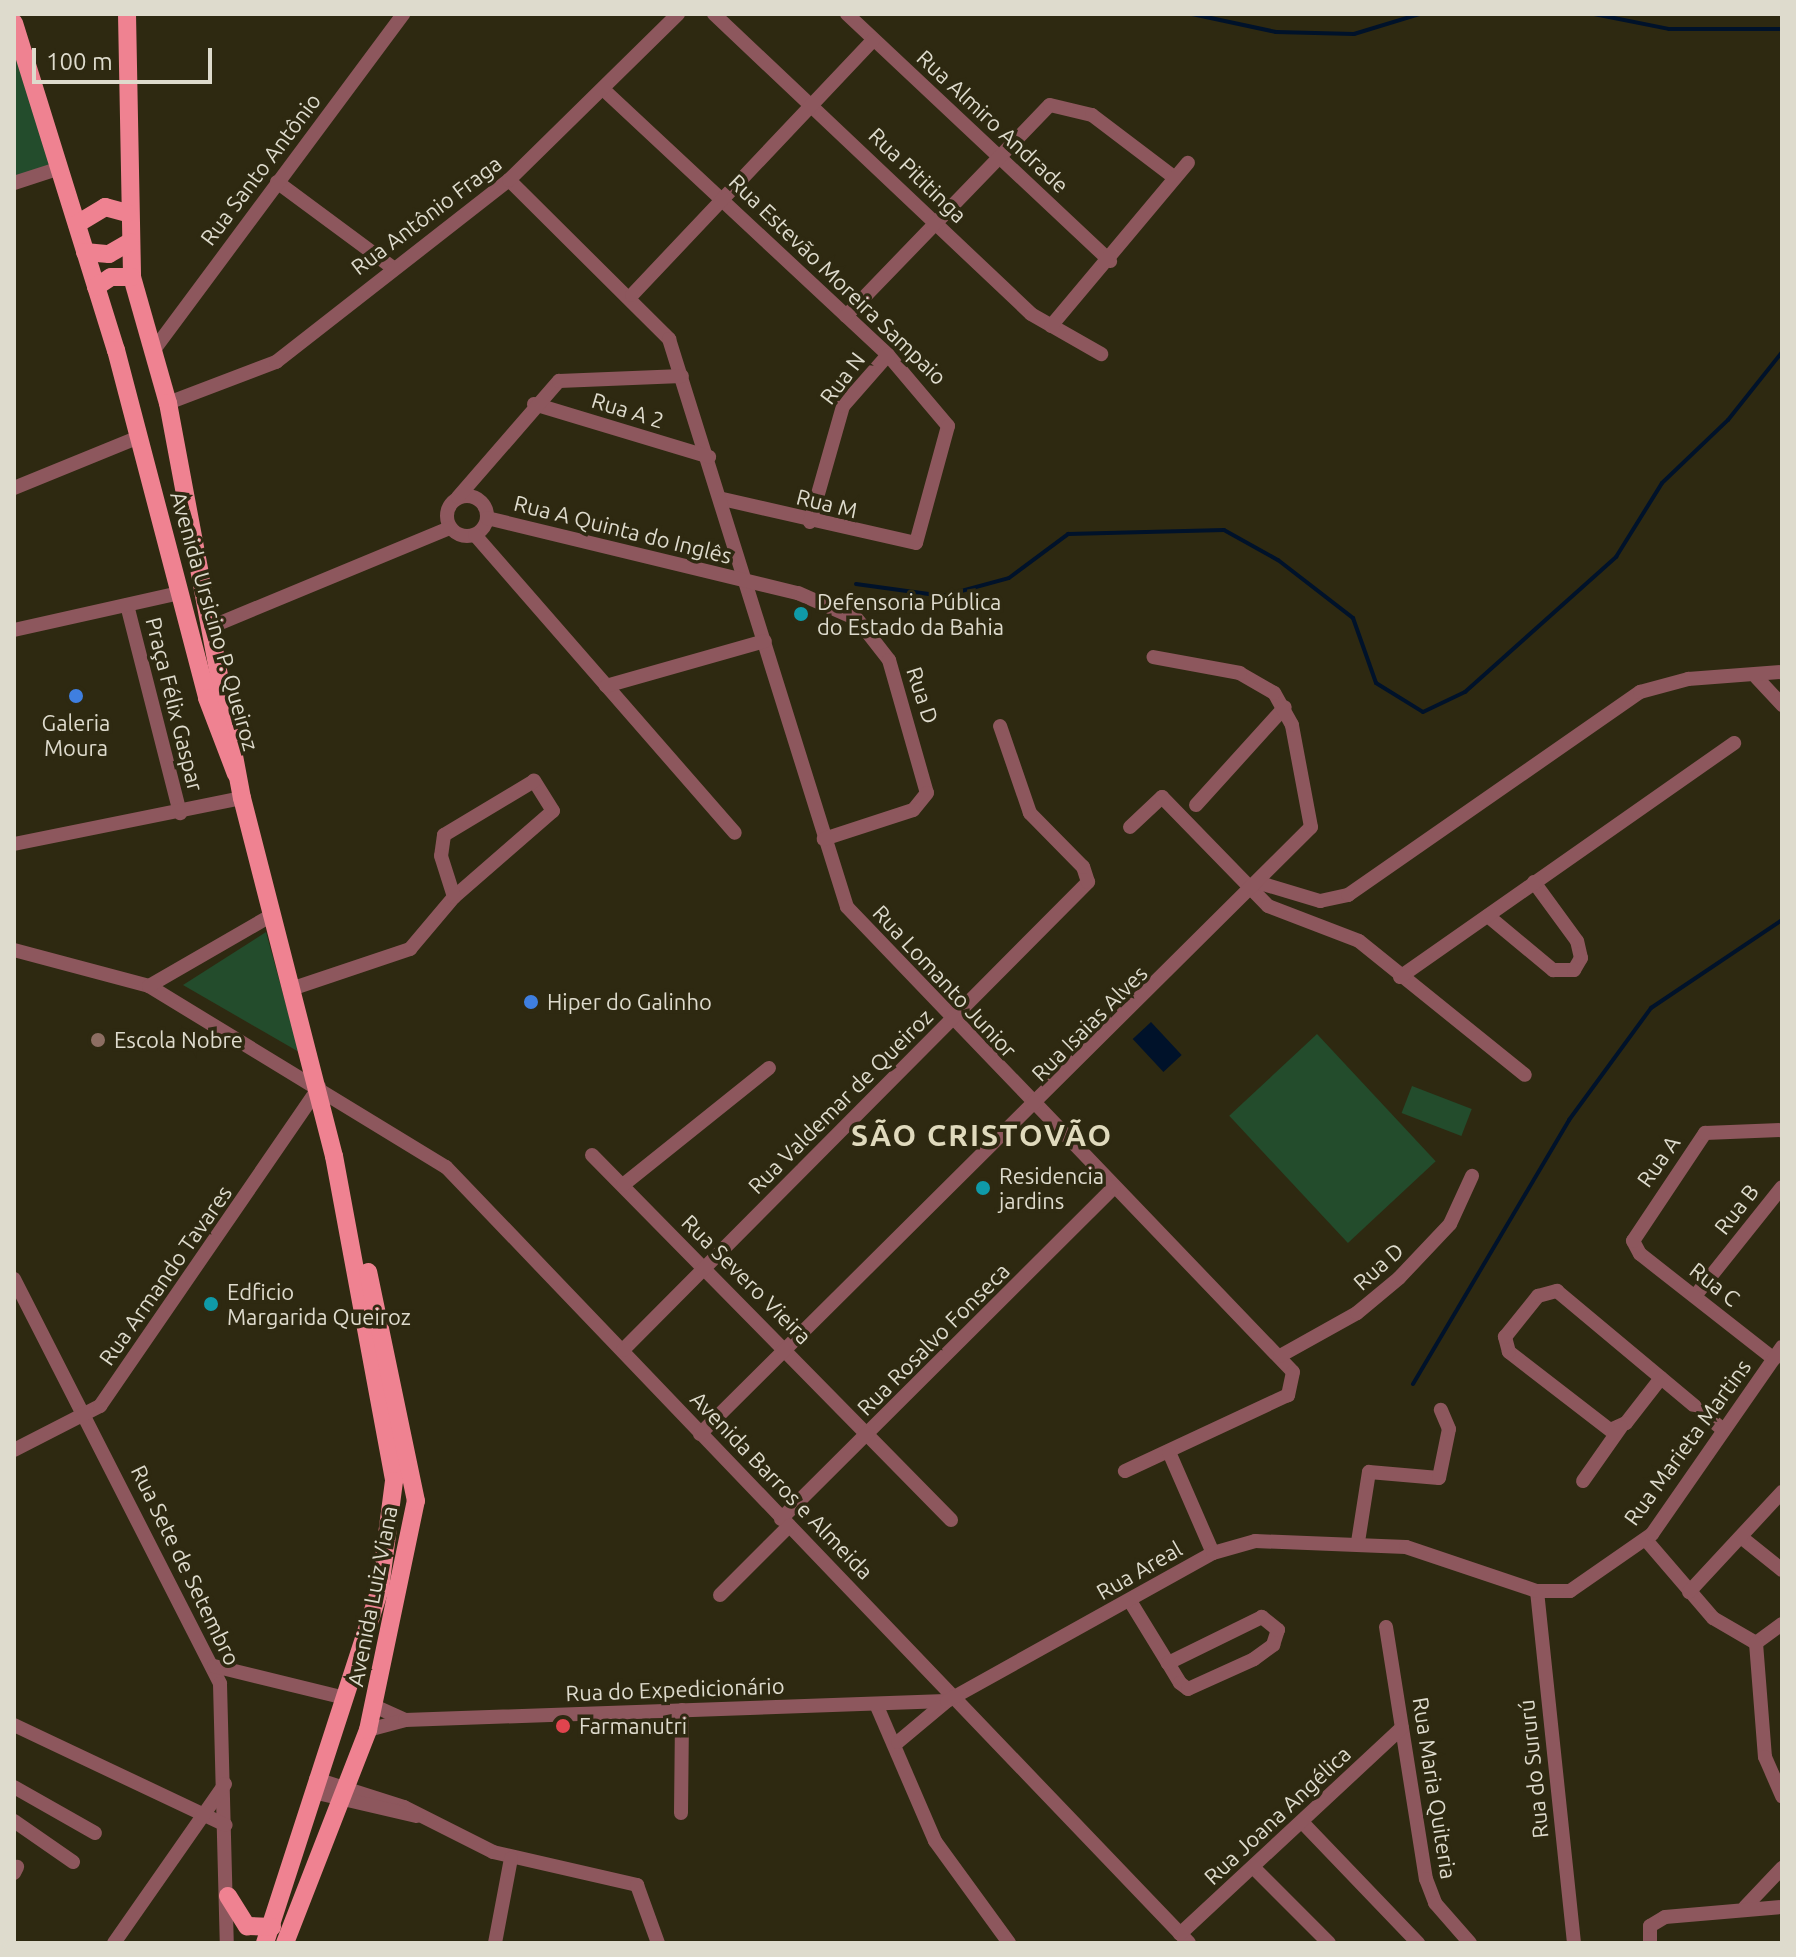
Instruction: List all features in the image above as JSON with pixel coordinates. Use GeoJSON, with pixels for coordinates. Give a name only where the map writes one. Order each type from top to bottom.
{"type":"FeatureCollection","features":[{"type":"Feature","properties":{"kind":"main road","name":"Avenida Ursicino P. Queiroz"},"geometry":{"type":"LineString","coordinates":[[127,14],[132,277],[168,403],[213,626],[238,776]]}},
{"type":"Feature","properties":{"kind":"main road","name":"Avenida Ursicino P. Queiroz"},"geometry":{"type":"LineString","coordinates":[[14,23],[96,287],[219,736],[238,776]]}},
{"type":"Feature","properties":{"kind":"main road"},"geometry":{"type":"LineString","coordinates":[[77,224],[105,207],[129,227],[109,254],[85,252]]}},
{"type":"Feature","properties":{"kind":"main road"},"geometry":{"type":"LineString","coordinates":[[96,287],[111,277],[132,277]]}},
{"type":"Feature","properties":{"kind":"main road","name":"Avenida Luiz Viana"},"geometry":{"type":"LineString","coordinates":[[238,776],[319,1087],[415,1481],[404,1577],[368,1730],[346,1797],[285,1943]]}},
{"type":"Feature","properties":{"kind":"main road","name":"Avenida Luiz Viana"},"geometry":{"type":"LineString","coordinates":[[268,1935],[380,1589],[394,1481],[334,1156]]}},
{"type":"Feature","properties":{"kind":"main road"},"geometry":{"type":"LineString","coordinates":[[394,1481],[415,1481]]}},
{"type":"Feature","properties":{"kind":"main road"},"geometry":{"type":"LineString","coordinates":[[228,1896],[247,1926],[268,1935]]}},
{"type":"Feature","properties":{"kind":"street","name":"Rua Santo Antônio"},"geometry":{"type":"LineString","coordinates":[[153,351],[403,14]]}},
{"type":"Feature","properties":{"kind":"street","name":"Rua Antônio Fraga"},"geometry":{"type":"LineString","coordinates":[[168,403],[276,362],[392,267],[509,180],[678,14]]}},
{"type":"Feature","properties":{"kind":"street","name":"Rua Pititinga"},"geometry":{"type":"LineString","coordinates":[[714,14],[936,224],[1051,326],[1101,354]]}},
{"type":"Feature","properties":{"kind":"street","name":"Rua Almiro Andrade"},"geometry":{"type":"LineString","coordinates":[[847,14],[1110,261]]}},
{"type":"Feature","properties":{"kind":"street"},"geometry":{"type":"LineString","coordinates":[[509,180],[632,295],[873,40]]}},
{"type":"Feature","properties":{"kind":"street","name":"Rua Estevão Moreira Sampaio"},"geometry":{"type":"LineString","coordinates":[[604,90],[888,355],[948,426],[920,539]]}},
{"type":"Feature","properties":{"kind":"street"},"geometry":{"type":"LineString","coordinates":[[846,316],[1000,158],[1042,110],[1060,103],[1092,115],[1175,178]]}},
{"type":"Feature","properties":{"kind":"street"},"geometry":{"type":"LineString","coordinates":[[1051,326],[1110,261],[1188,163]]}},
{"type":"Feature","properties":{"kind":"street"},"geometry":{"type":"LineString","coordinates":[[14,183],[57,169]]}},
{"type":"Feature","properties":{"kind":"street"},"geometry":{"type":"LineString","coordinates":[[277,182],[392,267]]}},
{"type":"Feature","properties":{"kind":"street","name":"Rua Lomanto Junior"},"geometry":{"type":"LineString","coordinates":[[632,295],[669,339],[682,376],[723,499],[847,907],[950,1022],[1293,1372],[1288,1395],[1169,1452]]}},
{"type":"Feature","properties":{"kind":"street","name":"Rua N"},"geometry":{"type":"LineString","coordinates":[[810,522],[843,406],[888,355]]}},
{"type":"Feature","properties":{"kind":"street"},"geometry":{"type":"LineString","coordinates":[[450,528],[448,507],[534,404],[571,376],[682,376]]}},
{"type":"Feature","properties":{"kind":"street","name":"Rua A 2"},"geometry":{"type":"LineString","coordinates":[[534,404],[709,457]]}},
{"type":"Feature","properties":{"kind":"street"},"geometry":{"type":"LineString","coordinates":[[14,488],[139,437]]}},
{"type":"Feature","properties":{"kind":"street"},"geometry":{"type":"LineString","coordinates":[[458,497],[479,500],[487,518],[475,535]]}},
{"type":"Feature","properties":{"kind":"street","name":"Rua M"},"geometry":{"type":"LineString","coordinates":[[723,499],[903,544],[920,539]]}},
{"type":"Feature","properties":{"kind":"street","name":"Rua A Quinta do Inglês"},"geometry":{"type":"LineString","coordinates":[[487,518],[748,583]]}},
{"type":"Feature","properties":{"kind":"street"},"geometry":{"type":"LineString","coordinates":[[213,626],[382,562],[450,528],[475,535],[735,833]]}},
{"type":"Feature","properties":{"kind":"street","name":"Rua D"},"geometry":{"type":"LineString","coordinates":[[748,583],[827,601],[873,634],[889,660],[927,780],[913,810],[824,839]]}},
{"type":"Feature","properties":{"kind":"street"},"geometry":{"type":"LineString","coordinates":[[14,630],[179,593]]}},
{"type":"Feature","properties":{"kind":"street","name":"Praça Félix Gaspar"},"geometry":{"type":"LineString","coordinates":[[127,605],[180,813]]}},
{"type":"Feature","properties":{"kind":"street"},"geometry":{"type":"LineString","coordinates":[[606,686],[765,641]]}},
{"type":"Feature","properties":{"kind":"street"},"geometry":{"type":"LineString","coordinates":[[1153,657],[1240,673],[1285,707],[1196,805]]}},
{"type":"Feature","properties":{"kind":"street"},"geometry":{"type":"LineString","coordinates":[[1256,888],[1320,901],[1348,895],[1640,692],[1688,679],[1757,678],[1782,672]]}},
{"type":"Feature","properties":{"kind":"street"},"geometry":{"type":"LineString","coordinates":[[1757,678],[1782,705]]}},
{"type":"Feature","properties":{"kind":"street","name":"Rua Isaias Alves"},"geometry":{"type":"LineString","coordinates":[[700,1434],[1256,888],[1313,820],[1285,707]]}},
{"type":"Feature","properties":{"kind":"street","name":"Rua Valdemar de Queiroz"},"geometry":{"type":"LineString","coordinates":[[623,1350],[1088,882],[1083,867],[1030,813],[1000,726]]}},
{"type":"Feature","properties":{"kind":"street"},"geometry":{"type":"LineString","coordinates":[[1400,977],[1734,743]]}},
{"type":"Feature","properties":{"kind":"street"},"geometry":{"type":"LineString","coordinates":[[291,989],[402,955],[454,897],[553,811],[534,781],[444,835],[441,856],[454,897]]}},
{"type":"Feature","properties":{"kind":"street"},"geometry":{"type":"LineString","coordinates":[[1130,827],[1162,797],[1285,914],[1359,941],[1525,1075]]}},
{"type":"Feature","properties":{"kind":"street"},"geometry":{"type":"LineString","coordinates":[[14,844],[180,813],[242,798]]}},
{"type":"Feature","properties":{"kind":"street"},"geometry":{"type":"LineString","coordinates":[[1488,916],[1553,970],[1574,970],[1581,958],[1577,941],[1534,882]]}},
{"type":"Feature","properties":{"kind":"street"},"geometry":{"type":"LineString","coordinates":[[149,986],[272,915]]}},
{"type":"Feature","properties":{"kind":"street","name":"Avenida Barros e Almeida"},"geometry":{"type":"LineString","coordinates":[[14,950],[149,986],[446,1167],[1185,1939]]}},
{"type":"Feature","properties":{"kind":"street"},"geometry":{"type":"LineString","coordinates":[[623,1185],[769,1068]]}},
{"type":"Feature","properties":{"kind":"street","name":"Rua Armando Tavares"},"geometry":{"type":"LineString","coordinates":[[14,1450],[87,1415],[107,1397],[319,1087]]}},
{"type":"Feature","properties":{"kind":"street","name":"Rua A"},"geometry":{"type":"LineString","coordinates":[[1633,1241],[1705,1133],[1782,1130]]}},
{"type":"Feature","properties":{"kind":"street","name":"Rua Severo Vieira"},"geometry":{"type":"LineString","coordinates":[[592,1155],[951,1520]]}},
{"type":"Feature","properties":{"kind":"street","name":"Rua D"},"geometry":{"type":"LineString","coordinates":[[1280,1356],[1357,1313],[1399,1278],[1450,1224],[1472,1176]]}},
{"type":"Feature","properties":{"kind":"street","name":"Rua Rosalvo Fonseca"},"geometry":{"type":"LineString","coordinates":[[720,1595],[868,1435],[1114,1187]]}},
{"type":"Feature","properties":{"kind":"street","name":"Rua B"},"geometry":{"type":"LineString","coordinates":[[1695,1296],[1782,1187]]}},
{"type":"Feature","properties":{"kind":"street","name":"Rua C"},"geometry":{"type":"LineString","coordinates":[[1633,1241],[1695,1296],[1778,1353]]}},
{"type":"Feature","properties":{"kind":"street","name":"Rua Sete de Setembro"},"geometry":{"type":"LineString","coordinates":[[14,1279],[87,1415],[214,1666],[225,1784],[227,1943]]}},
{"type":"Feature","properties":{"kind":"street"},"geometry":{"type":"LineString","coordinates":[[1621,1427],[1603,1427],[1506,1347],[1505,1337],[1538,1296],[1557,1291],[1723,1430]]}},
{"type":"Feature","properties":{"kind":"street","name":"Rua Marieta Martins"},"geometry":{"type":"LineString","coordinates":[[1537,1591],[1570,1591],[1646,1540],[1778,1353]]}},
{"type":"Feature","properties":{"kind":"street"},"geometry":{"type":"LineString","coordinates":[[1583,1481],[1661,1378]]}},
{"type":"Feature","properties":{"kind":"street"},"geometry":{"type":"LineString","coordinates":[[1358,1542],[1369,1472],[1439,1478],[1449,1429],[1441,1410]]}},
{"type":"Feature","properties":{"kind":"street"},"geometry":{"type":"LineString","coordinates":[[1125,1471],[1169,1452],[1213,1553]]}},
{"type":"Feature","properties":{"kind":"street"},"geometry":{"type":"LineString","coordinates":[[1689,1592],[1782,1492]]}},
{"type":"Feature","properties":{"kind":"street"},"geometry":{"type":"LineString","coordinates":[[1741,1537],[1779,1562]]}},
{"type":"Feature","properties":{"kind":"street","name":"Rua Areal"},"geometry":{"type":"LineString","coordinates":[[952,1698],[1213,1553],[1267,1539],[1358,1542],[1420,1551],[1537,1591]]}},
{"type":"Feature","properties":{"kind":"street"},"geometry":{"type":"LineString","coordinates":[[1646,1540],[1713,1618],[1756,1643]]}},
{"type":"Feature","properties":{"kind":"street","name":"Rua do Sururú"},"geometry":{"type":"LineString","coordinates":[[1537,1591],[1574,1943]]}},
{"type":"Feature","properties":{"kind":"street"},"geometry":{"type":"LineString","coordinates":[[1130,1601],[1168,1663],[1184,1687],[1199,1688],[1266,1651],[1278,1630],[1262,1617],[1168,1663]]}},
{"type":"Feature","properties":{"kind":"street"},"geometry":{"type":"LineString","coordinates":[[1756,1643],[1782,1624]]}},
{"type":"Feature","properties":{"kind":"street","name":"Rua Maria Quiteria"},"geometry":{"type":"LineString","coordinates":[[1386,1627],[1430,1895],[1470,1943]]}},
{"type":"Feature","properties":{"kind":"street"},"geometry":{"type":"LineString","coordinates":[[1756,1643],[1765,1757],[1782,1796]]}},
{"type":"Feature","properties":{"kind":"street"},"geometry":{"type":"LineString","coordinates":[[214,1666],[345,1698]]}},
{"type":"Feature","properties":{"kind":"street"},"geometry":{"type":"LineString","coordinates":[[898,1742],[952,1698]]}},
{"type":"Feature","properties":{"kind":"street","name":"Rua do Expedicionário"},"geometry":{"type":"LineString","coordinates":[[368,1730],[405,1720],[876,1704],[952,1698]]}},
{"type":"Feature","properties":{"kind":"street"},"geometry":{"type":"LineString","coordinates":[[876,1704],[898,1742],[930,1831],[1009,1943]]}},
{"type":"Feature","properties":{"kind":"street","name":"Rua do Expedicionário"},"geometry":{"type":"LineString","coordinates":[[374,1706],[405,1720]]}},
{"type":"Feature","properties":{"kind":"street"},"geometry":{"type":"LineString","coordinates":[[681,1813],[682,1710]]}},
{"type":"Feature","properties":{"kind":"street"},"geometry":{"type":"LineString","coordinates":[[14,1725],[226,1825]]}},
{"type":"Feature","properties":{"kind":"street","name":"Rua Joana Angélica"},"geometry":{"type":"LineString","coordinates":[[1185,1939],[1254,1868],[1402,1728]]}},
{"type":"Feature","properties":{"kind":"street"},"geometry":{"type":"LineString","coordinates":[[114,1943],[225,1784]]}},
{"type":"Feature","properties":{"kind":"street"},"geometry":{"type":"LineString","coordinates":[[315,1786],[416,1816],[511,1858],[637,1885],[658,1943]]}},
{"type":"Feature","properties":{"kind":"street"},"geometry":{"type":"LineString","coordinates":[[14,1787],[95,1833]]}},
{"type":"Feature","properties":{"kind":"street"},"geometry":{"type":"LineString","coordinates":[[14,1821],[73,1862]]}},
{"type":"Feature","properties":{"kind":"street"},"geometry":{"type":"LineString","coordinates":[[1302,1822],[1418,1943]]}},
{"type":"Feature","properties":{"kind":"street"},"geometry":{"type":"LineString","coordinates":[[495,1943],[511,1858]]}},
{"type":"Feature","properties":{"kind":"street"},"geometry":{"type":"LineString","coordinates":[[1254,1868],[1329,1943]]}},
{"type":"Feature","properties":{"kind":"street"},"geometry":{"type":"LineString","coordinates":[[1745,1907],[1782,1868]]}},
{"type":"Feature","properties":{"kind":"street"},"geometry":{"type":"LineString","coordinates":[[1650,1943],[1650,1926],[1665,1917],[1745,1907],[1782,1907]]}},
{"type":"Feature","properties":{"kind":"green space"},"geometry":{"type":"Polygon","coordinates":[[[14,23],[57,169],[14,182],[14,23]]]}},
{"type":"Feature","properties":{"kind":"green space"},"geometry":{"type":"Polygon","coordinates":[[[266,932],[299,1052],[183,985],[266,932]]]}},
{"type":"Feature","properties":{"kind":"green space"},"geometry":{"type":"Polygon","coordinates":[[[1317,1034],[1436,1161],[1348,1243],[1229,1116],[1317,1034]]]}},
{"type":"Feature","properties":{"kind":"green space"},"geometry":{"type":"Polygon","coordinates":[[[1412,1086],[1472,1109],[1461,1136],[1402,1113],[1412,1086]]]}},
{"type":"Feature","properties":{"kind":"water"},"geometry":{"type":"Polygon","coordinates":[[[1151,1022],[1182,1055],[1163,1072],[1133,1039],[1151,1022]]]}},
{"type":"Feature","properties":{"kind":"waterway"},"geometry":{"type":"LineString","coordinates":[[1192,14],[1276,32],[1354,34],[1420,14]]}},
{"type":"Feature","properties":{"kind":"waterway"},"geometry":{"type":"LineString","coordinates":[[1594,14],[1669,29],[1782,29]]}},
{"type":"Feature","properties":{"kind":"waterway"},"geometry":{"type":"LineString","coordinates":[[856,584],[943,596],[1009,578],[1068,534],[1224,530],[1278,560],[1353,618],[1376,683],[1423,712],[1465,692],[1616,557],[1662,483],[1728,420],[1782,352]]}},
{"type":"Feature","properties":{"kind":"waterway"},"geometry":{"type":"LineString","coordinates":[[1413,1384],[1569,1120],[1651,1008],[1782,920]]}},
{"type":"Feature","properties":{"kind":"place","name":"Defensoria Pública do Estado da Bahia"},"geometry":{"type":"Point","coordinates":[801,614]}},
{"type":"Feature","properties":{"kind":"place","name":"Galeria Moura"},"geometry":{"type":"Point","coordinates":[76,696]}},
{"type":"Feature","properties":{"kind":"place","name":"Hiper do Galinho"},"geometry":{"type":"Point","coordinates":[531,1002]}},
{"type":"Feature","properties":{"kind":"place","name":"Escola Nobre"},"geometry":{"type":"Point","coordinates":[98,1040]}},
{"type":"Feature","properties":{"kind":"place","name":"Residencia jardins"},"geometry":{"type":"Point","coordinates":[983,1188]}},
{"type":"Feature","properties":{"kind":"place","name":"Edficio Margarida Queiroz"},"geometry":{"type":"Point","coordinates":[211,1304]}},
{"type":"Feature","properties":{"kind":"place","name":"Farmanutri"},"geometry":{"type":"Point","coordinates":[563,1726]}},
{"type":"Feature","properties":{"kind":"district","name":"SÃO CRISTOVÃO"},"geometry":{"type":"Point","coordinates":[982,1135]}}]}
